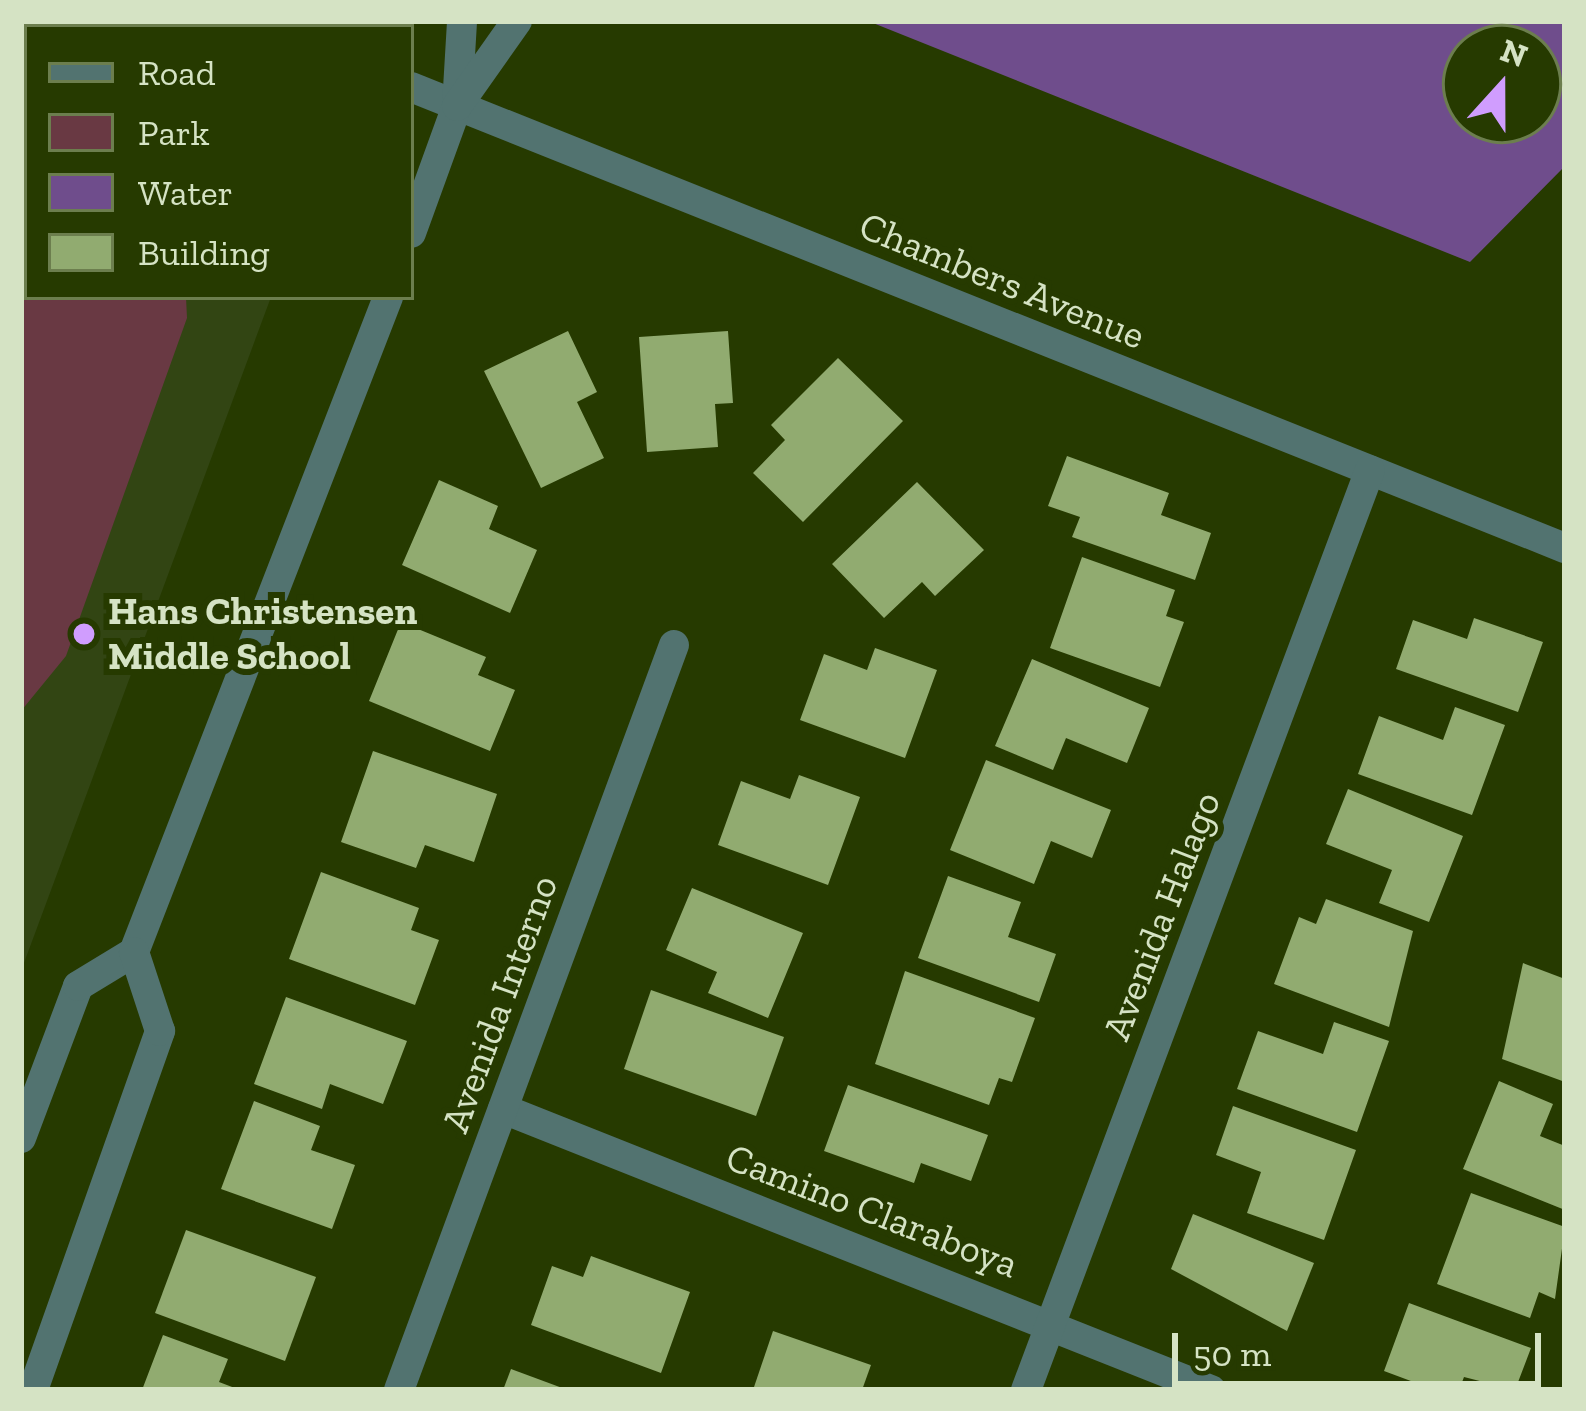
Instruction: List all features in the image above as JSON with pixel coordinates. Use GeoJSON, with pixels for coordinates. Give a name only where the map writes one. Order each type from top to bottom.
{"type":"FeatureCollection","features":[{"type":"Feature","properties":{"kind":"street"},"geometry":{"type":"LineString","coordinates":[[457,106],[461,21]]}},
{"type":"Feature","properties":{"kind":"street"},"geometry":{"type":"LineString","coordinates":[[414,225],[457,106],[517,21]]}},
{"type":"Feature","properties":{"kind":"street","name":"Chambers Avenue"},"geometry":{"type":"LineString","coordinates":[[414,88],[1565,548]]}},
{"type":"Feature","properties":{"kind":"street"},"geometry":{"type":"LineString","coordinates":[[21,1138],[78,986],[134,952],[387,300]]}},
{"type":"Feature","properties":{"kind":"street","name":"Avenida Halago"},"geometry":{"type":"LineString","coordinates":[[1026,1390],[1370,470]]}},
{"type":"Feature","properties":{"kind":"street","name":"Avenida Interno"},"geometry":{"type":"LineString","coordinates":[[399,1390],[674,645]]}},
{"type":"Feature","properties":{"kind":"street"},"geometry":{"type":"LineString","coordinates":[[32,1390],[160,1031],[134,952]]}},
{"type":"Feature","properties":{"kind":"street","name":"Camino Claraboya"},"geometry":{"type":"LineString","coordinates":[[502,1109],[1052,1322],[1210,1390]]}},
{"type":"Feature","properties":{"kind":"shaded area","name":"Hans Christensen Middle School"},"geometry":{"type":"Polygon","coordinates":[[[21,21],[44,24],[24,24],[24,300],[270,300],[21,971],[21,21]]]}},
{"type":"Feature","properties":{"kind":"green space"},"geometry":{"type":"Polygon","coordinates":[[[21,76],[24,300],[186,300],[187,318],[66,656],[21,711],[21,76]]]}},
{"type":"Feature","properties":{"kind":"water"},"geometry":{"type":"Polygon","coordinates":[[[868,21],[1565,21],[1565,166],[1470,262],[868,21]]]}},
{"type":"Feature","properties":{"kind":"building"},"geometry":{"type":"Polygon","coordinates":[[[568,331],[597,392],[577,402],[604,458],[541,488],[484,371],[568,331]]]}},
{"type":"Feature","properties":{"kind":"building"},"geometry":{"type":"Polygon","coordinates":[[[728,331],[733,403],[715,404],[718,447],[647,452],[639,337],[728,331]]]}},
{"type":"Feature","properties":{"kind":"building"},"geometry":{"type":"Polygon","coordinates":[[[838,358],[903,421],[803,522],[753,473],[785,440],[771,425],[838,358]]]}},
{"type":"Feature","properties":{"kind":"building"},"geometry":{"type":"Polygon","coordinates":[[[1067,456],[1169,493],[1161,515],[1211,533],[1195,580],[1072,537],[1080,517],[1048,506],[1067,456]]]}},
{"type":"Feature","properties":{"kind":"building"},"geometry":{"type":"Polygon","coordinates":[[[439,480],[498,506],[489,529],[537,550],[510,613],[402,565],[439,480]]]}},
{"type":"Feature","properties":{"kind":"building"},"geometry":{"type":"Polygon","coordinates":[[[917,482],[984,550],[935,596],[922,582],[884,618],[832,564],[917,482]]]}},
{"type":"Feature","properties":{"kind":"building"},"geometry":{"type":"Polygon","coordinates":[[[1082,557],[1175,590],[1166,616],[1184,622],[1160,687],[1050,648],[1082,557]]]}},
{"type":"Feature","properties":{"kind":"building"},"geometry":{"type":"Polygon","coordinates":[[[1474,618],[1543,642],[1518,712],[1396,669],[1413,620],[1467,639],[1474,618]]]}},
{"type":"Feature","properties":{"kind":"building"},"geometry":{"type":"Polygon","coordinates":[[[401,622],[486,657],[478,675],[515,690],[490,751],[369,701],[401,622]]]}},
{"type":"Feature","properties":{"kind":"building"},"geometry":{"type":"Polygon","coordinates":[[[875,648],[937,670],[905,758],[800,720],[824,654],[867,670],[875,648]]]}},
{"type":"Feature","properties":{"kind":"building"},"geometry":{"type":"Polygon","coordinates":[[[1032,659],[1149,708],[1127,763],[1066,738],[1053,770],[995,746],[1032,659]]]}},
{"type":"Feature","properties":{"kind":"building"},"geometry":{"type":"Polygon","coordinates":[[[1455,707],[1505,725],[1472,815],[1358,774],[1379,716],[1443,740],[1455,707]]]}},
{"type":"Feature","properties":{"kind":"building"},"geometry":{"type":"Polygon","coordinates":[[[373,751],[497,794],[474,862],[425,845],[416,868],[341,842],[373,751]]]}},
{"type":"Feature","properties":{"kind":"building"},"geometry":{"type":"Polygon","coordinates":[[[986,760],[1111,810],[1092,858],[1051,841],[1034,884],[950,850],[986,760]]]}},
{"type":"Feature","properties":{"kind":"building"},"geometry":{"type":"Polygon","coordinates":[[[799,775],[860,797],[828,885],[718,845],[741,781],[790,799],[799,775]]]}},
{"type":"Feature","properties":{"kind":"building"},"geometry":{"type":"Polygon","coordinates":[[[1348,789],[1463,836],[1429,922],[1379,903],[1392,870],[1326,844],[1348,789]]]}},
{"type":"Feature","properties":{"kind":"building"},"geometry":{"type":"Polygon","coordinates":[[[321,872],[419,908],[411,930],[439,940],[415,1005],[289,959],[321,872]]]}},
{"type":"Feature","properties":{"kind":"building"},"geometry":{"type":"Polygon","coordinates":[[[948,876],[1021,902],[1008,937],[1056,954],[1039,1002],[918,958],[948,876]]]}},
{"type":"Feature","properties":{"kind":"building"},"geometry":{"type":"Polygon","coordinates":[[[692,888],[803,933],[768,1018],[708,993],[717,972],[666,950],[692,888]]]}},
{"type":"Feature","properties":{"kind":"building"},"geometry":{"type":"Polygon","coordinates":[[[1326,899],[1413,931],[1389,1027],[1274,984],[1299,917],[1316,924],[1326,899]]]}},
{"type":"Feature","properties":{"kind":"building"},"geometry":{"type":"Polygon","coordinates":[[[1523,963],[1565,979],[1565,1082],[1502,1059],[1523,963]]]}},
{"type":"Feature","properties":{"kind":"building"},"geometry":{"type":"Polygon","coordinates":[[[905,971],[1035,1018],[1012,1082],[999,1078],[989,1105],[875,1064],[905,971]]]}},
{"type":"Feature","properties":{"kind":"building"},"geometry":{"type":"Polygon","coordinates":[[[651,990],[784,1037],[756,1116],[624,1069],[651,990]]]}},
{"type":"Feature","properties":{"kind":"building"},"geometry":{"type":"Polygon","coordinates":[[[286,997],[407,1041],[383,1104],[330,1084],[322,1109],[254,1084],[286,997]]]}},
{"type":"Feature","properties":{"kind":"building"},"geometry":{"type":"Polygon","coordinates":[[[1334,1022],[1389,1041],[1357,1132],[1237,1089],[1258,1031],[1323,1054],[1334,1022]]]}},
{"type":"Feature","properties":{"kind":"building"},"geometry":{"type":"Polygon","coordinates":[[[1499,1081],[1553,1104],[1540,1136],[1565,1146],[1565,1210],[1463,1169],[1499,1081]]]}},
{"type":"Feature","properties":{"kind":"building"},"geometry":{"type":"Polygon","coordinates":[[[848,1085],[988,1135],[971,1181],[921,1163],[914,1183],[824,1151],[848,1085]]]}},
{"type":"Feature","properties":{"kind":"building"},"geometry":{"type":"Polygon","coordinates":[[[254,1101],[320,1126],[311,1150],[355,1165],[332,1229],[221,1189],[254,1101]]]}},
{"type":"Feature","properties":{"kind":"building"},"geometry":{"type":"Polygon","coordinates":[[[1233,1106],[1356,1150],[1324,1240],[1247,1213],[1261,1172],[1216,1155],[1233,1106]]]}},
{"type":"Feature","properties":{"kind":"building"},"geometry":{"type":"Polygon","coordinates":[[[1471,1193],[1565,1227],[1555,1299],[1539,1292],[1530,1318],[1437,1284],[1471,1193]]]}},
{"type":"Feature","properties":{"kind":"building"},"geometry":{"type":"Polygon","coordinates":[[[1193,1214],[1314,1263],[1287,1331],[1171,1269],[1193,1214]]]}},
{"type":"Feature","properties":{"kind":"building"},"geometry":{"type":"Polygon","coordinates":[[[186,1230],[316,1277],[285,1361],[155,1313],[186,1230]]]}},
{"type":"Feature","properties":{"kind":"building"},"geometry":{"type":"Polygon","coordinates":[[[591,1256],[690,1292],[661,1373],[531,1325],[552,1266],[583,1277],[591,1256]]]}},
{"type":"Feature","properties":{"kind":"building"},"geometry":{"type":"Polygon","coordinates":[[[1409,1303],[1531,1348],[1515,1390],[1464,1377],[1459,1390],[1435,1390],[1384,1371],[1409,1303]]]}},
{"type":"Feature","properties":{"kind":"building"},"geometry":{"type":"Polygon","coordinates":[[[773,1331],[871,1365],[862,1390],[753,1390],[773,1331]]]}},
{"type":"Feature","properties":{"kind":"building"},"geometry":{"type":"Polygon","coordinates":[[[163,1335],[228,1359],[219,1382],[240,1390],[142,1390],[163,1335]]]}},
{"type":"Feature","properties":{"kind":"building"},"geometry":{"type":"Polygon","coordinates":[[[511,1369],[565,1389],[565,1390],[503,1390],[511,1369]]]}},
{"type":"Feature","properties":{"kind":"place","name":"Hans Christensen Middle School"},"geometry":{"type":"Point","coordinates":[84,634]}}]}
